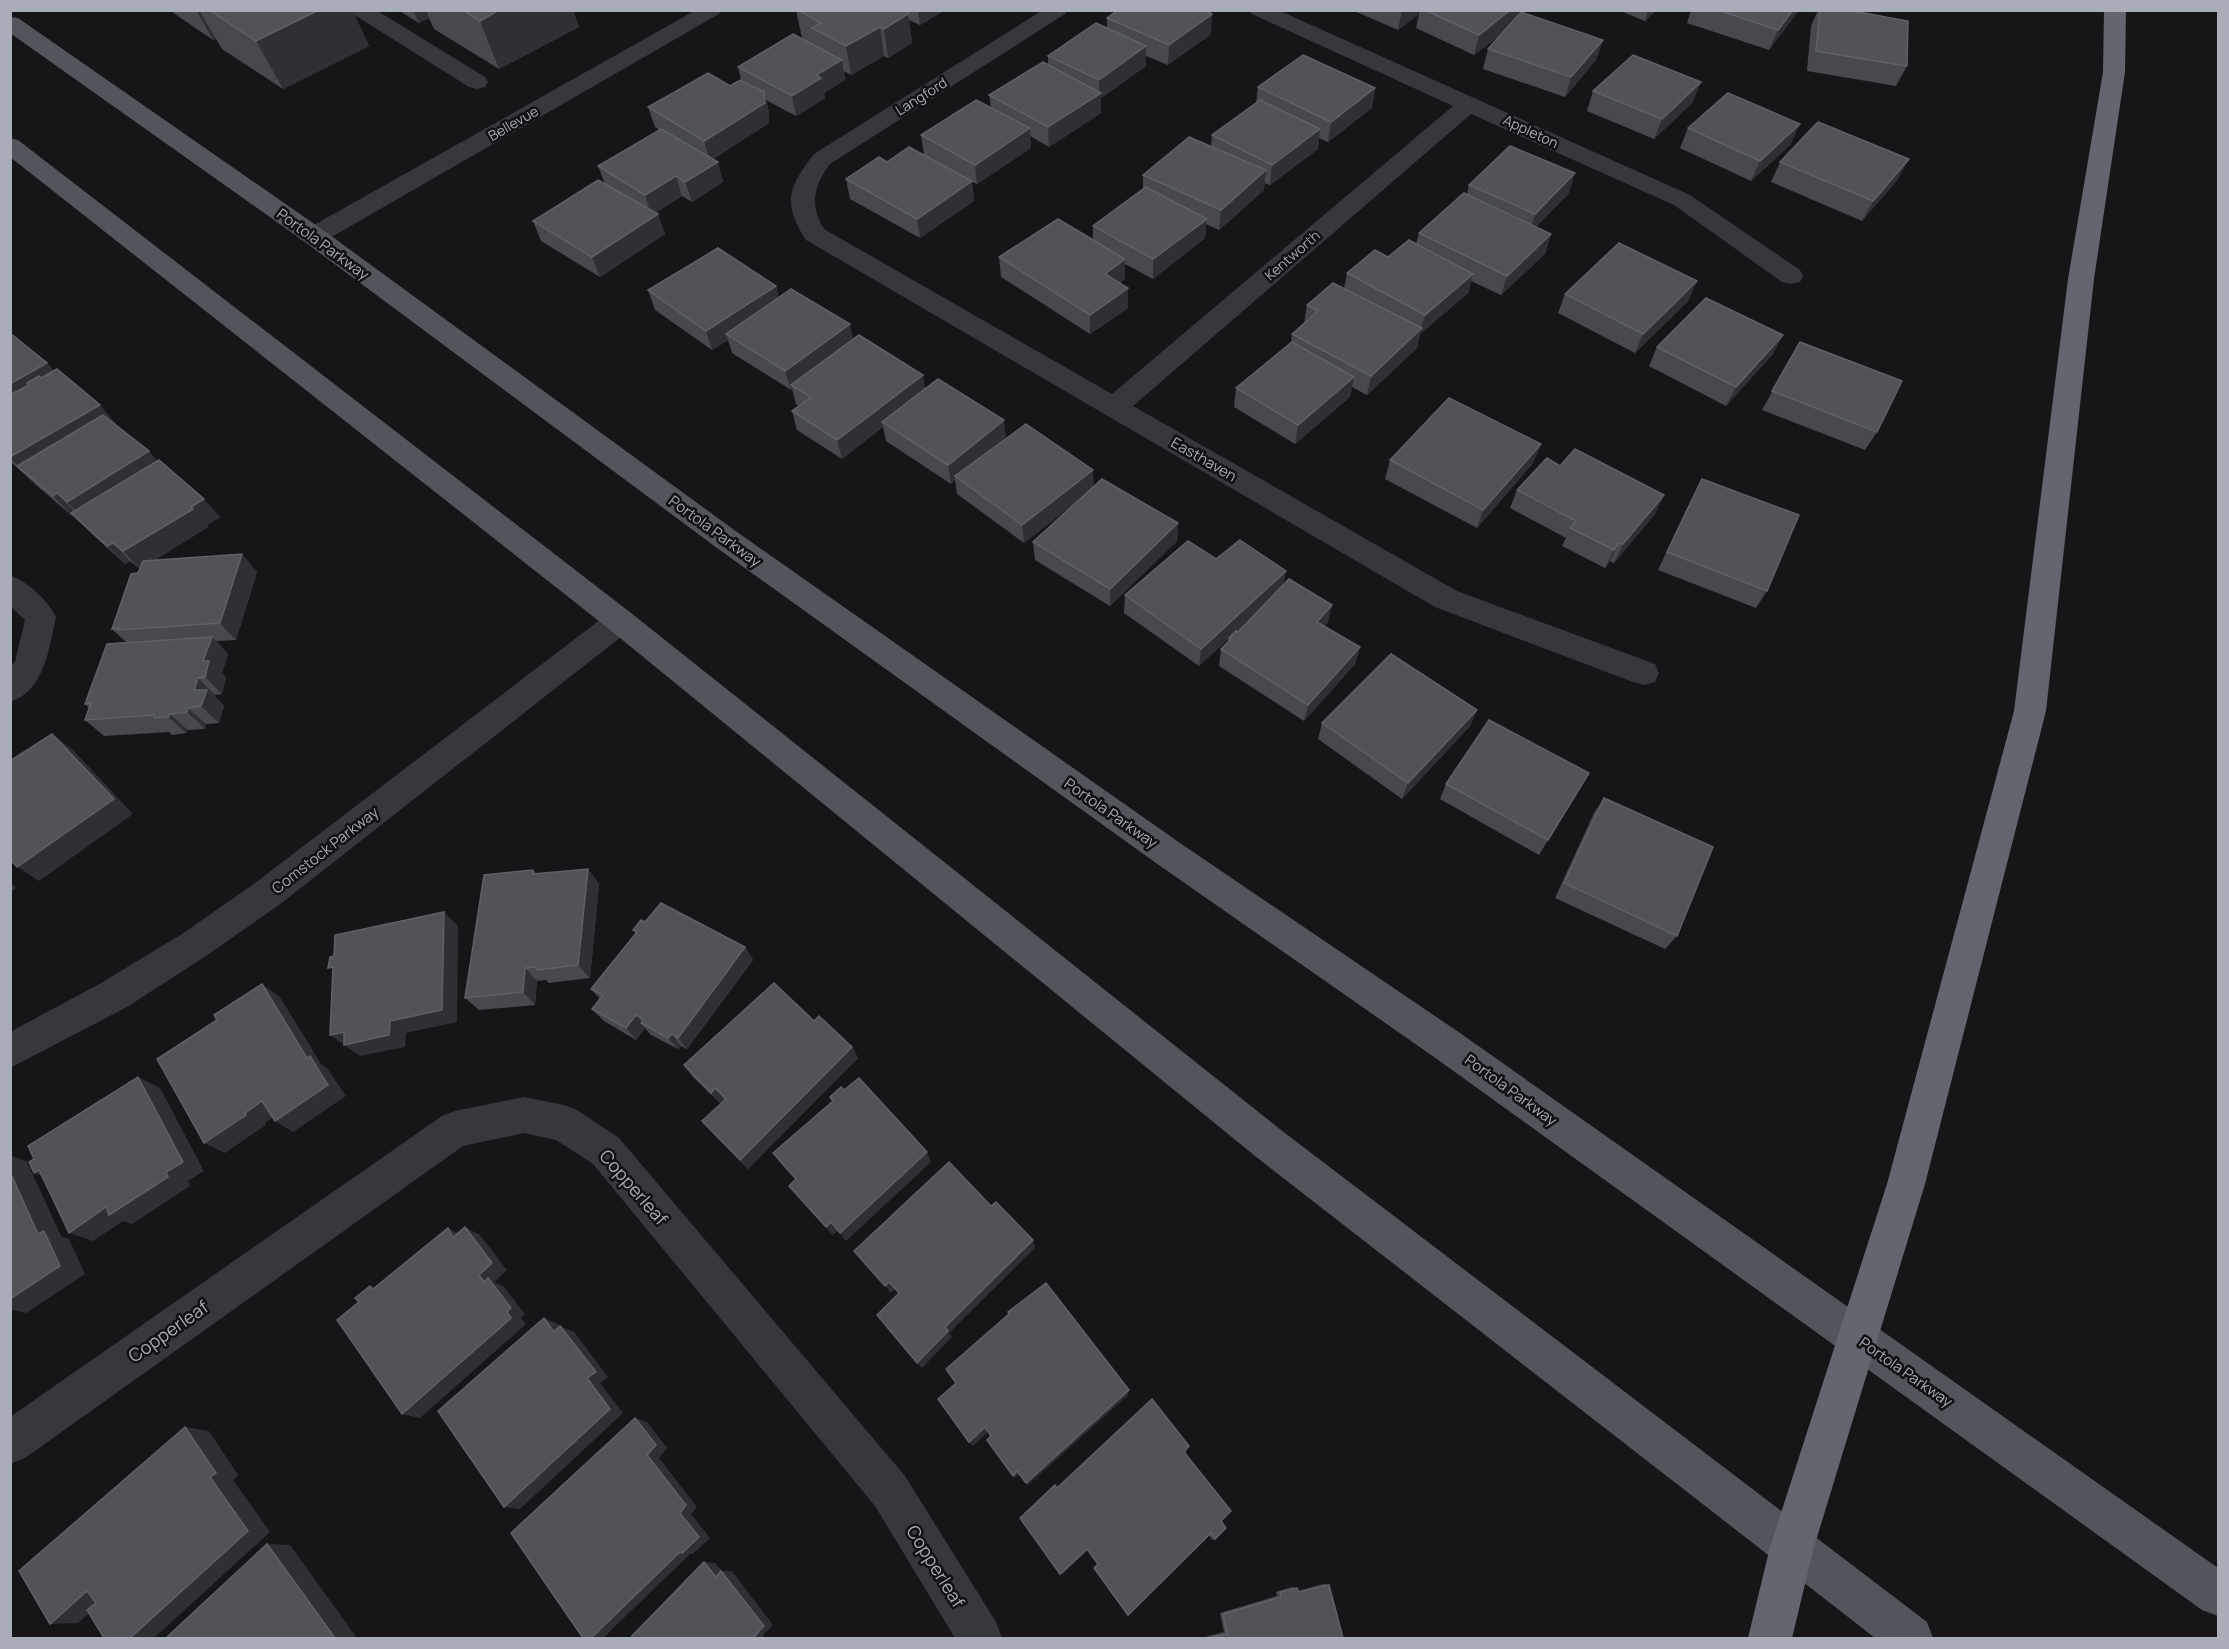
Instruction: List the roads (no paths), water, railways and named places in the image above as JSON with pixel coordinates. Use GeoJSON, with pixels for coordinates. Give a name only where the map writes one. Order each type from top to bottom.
{"type":"FeatureCollection","features":[{"type":"Feature","properties":{"kind":"highway"},"geometry":{"type":"LineString","coordinates":[[1770,1638],[1792,1547],[1906,1184],[2030,711],[2081,279],[2114,72],[2115,10]]}},
{"type":"Feature","properties":{"kind":"main road","name":"Portola Parkway"},"geometry":{"type":"LineString","coordinates":[[10,23],[314,236],[727,540],[1168,853],[1457,1051],[2218,1594]]}},
{"type":"Feature","properties":{"kind":"main road"},"geometry":{"type":"LineString","coordinates":[[10,145],[620,621],[1268,1143],[1911,1638]]}},
{"type":"Feature","properties":{"kind":"street"},"geometry":{"type":"LineString","coordinates":[[360,10],[477,82]]}},
{"type":"Feature","properties":{"kind":"street","name":"Bellevue"},"geometry":{"type":"LineString","coordinates":[[314,236],[712,10]]}},
{"type":"Feature","properties":{"kind":"street","name":"Langford"},"geometry":{"type":"LineString","coordinates":[[801,197],[807,178],[822,159],[1058,10]]}},
{"type":"Feature","properties":{"kind":"street","name":"Appleton"},"geometry":{"type":"LineString","coordinates":[[1258,10],[1470,103],[1682,200],[1791,276]]}},
{"type":"Feature","properties":{"kind":"street","name":"Kentworth"},"geometry":{"type":"LineString","coordinates":[[1114,408],[1470,103]]}},
{"type":"Feature","properties":{"kind":"street","name":"Easthaven"},"geometry":{"type":"LineString","coordinates":[[801,197],[803,216],[815,234],[1446,599],[1644,673]]}},
{"type":"Feature","properties":{"kind":"street"},"geometry":{"type":"LineString","coordinates":[[10,587],[41,616],[29,667],[10,690]]}},
{"type":"Feature","properties":{"kind":"street","name":"Comstock Parkway"},"geometry":{"type":"LineString","coordinates":[[10,1051],[114,995],[194,945],[267,894],[620,621]]}},
{"type":"Feature","properties":{"kind":"street","name":"Copperleaf"},"geometry":{"type":"LineString","coordinates":[[10,1443],[455,1130],[524,1115],[564,1123],[606,1151],[890,1491],[980,1638]]}}]}
